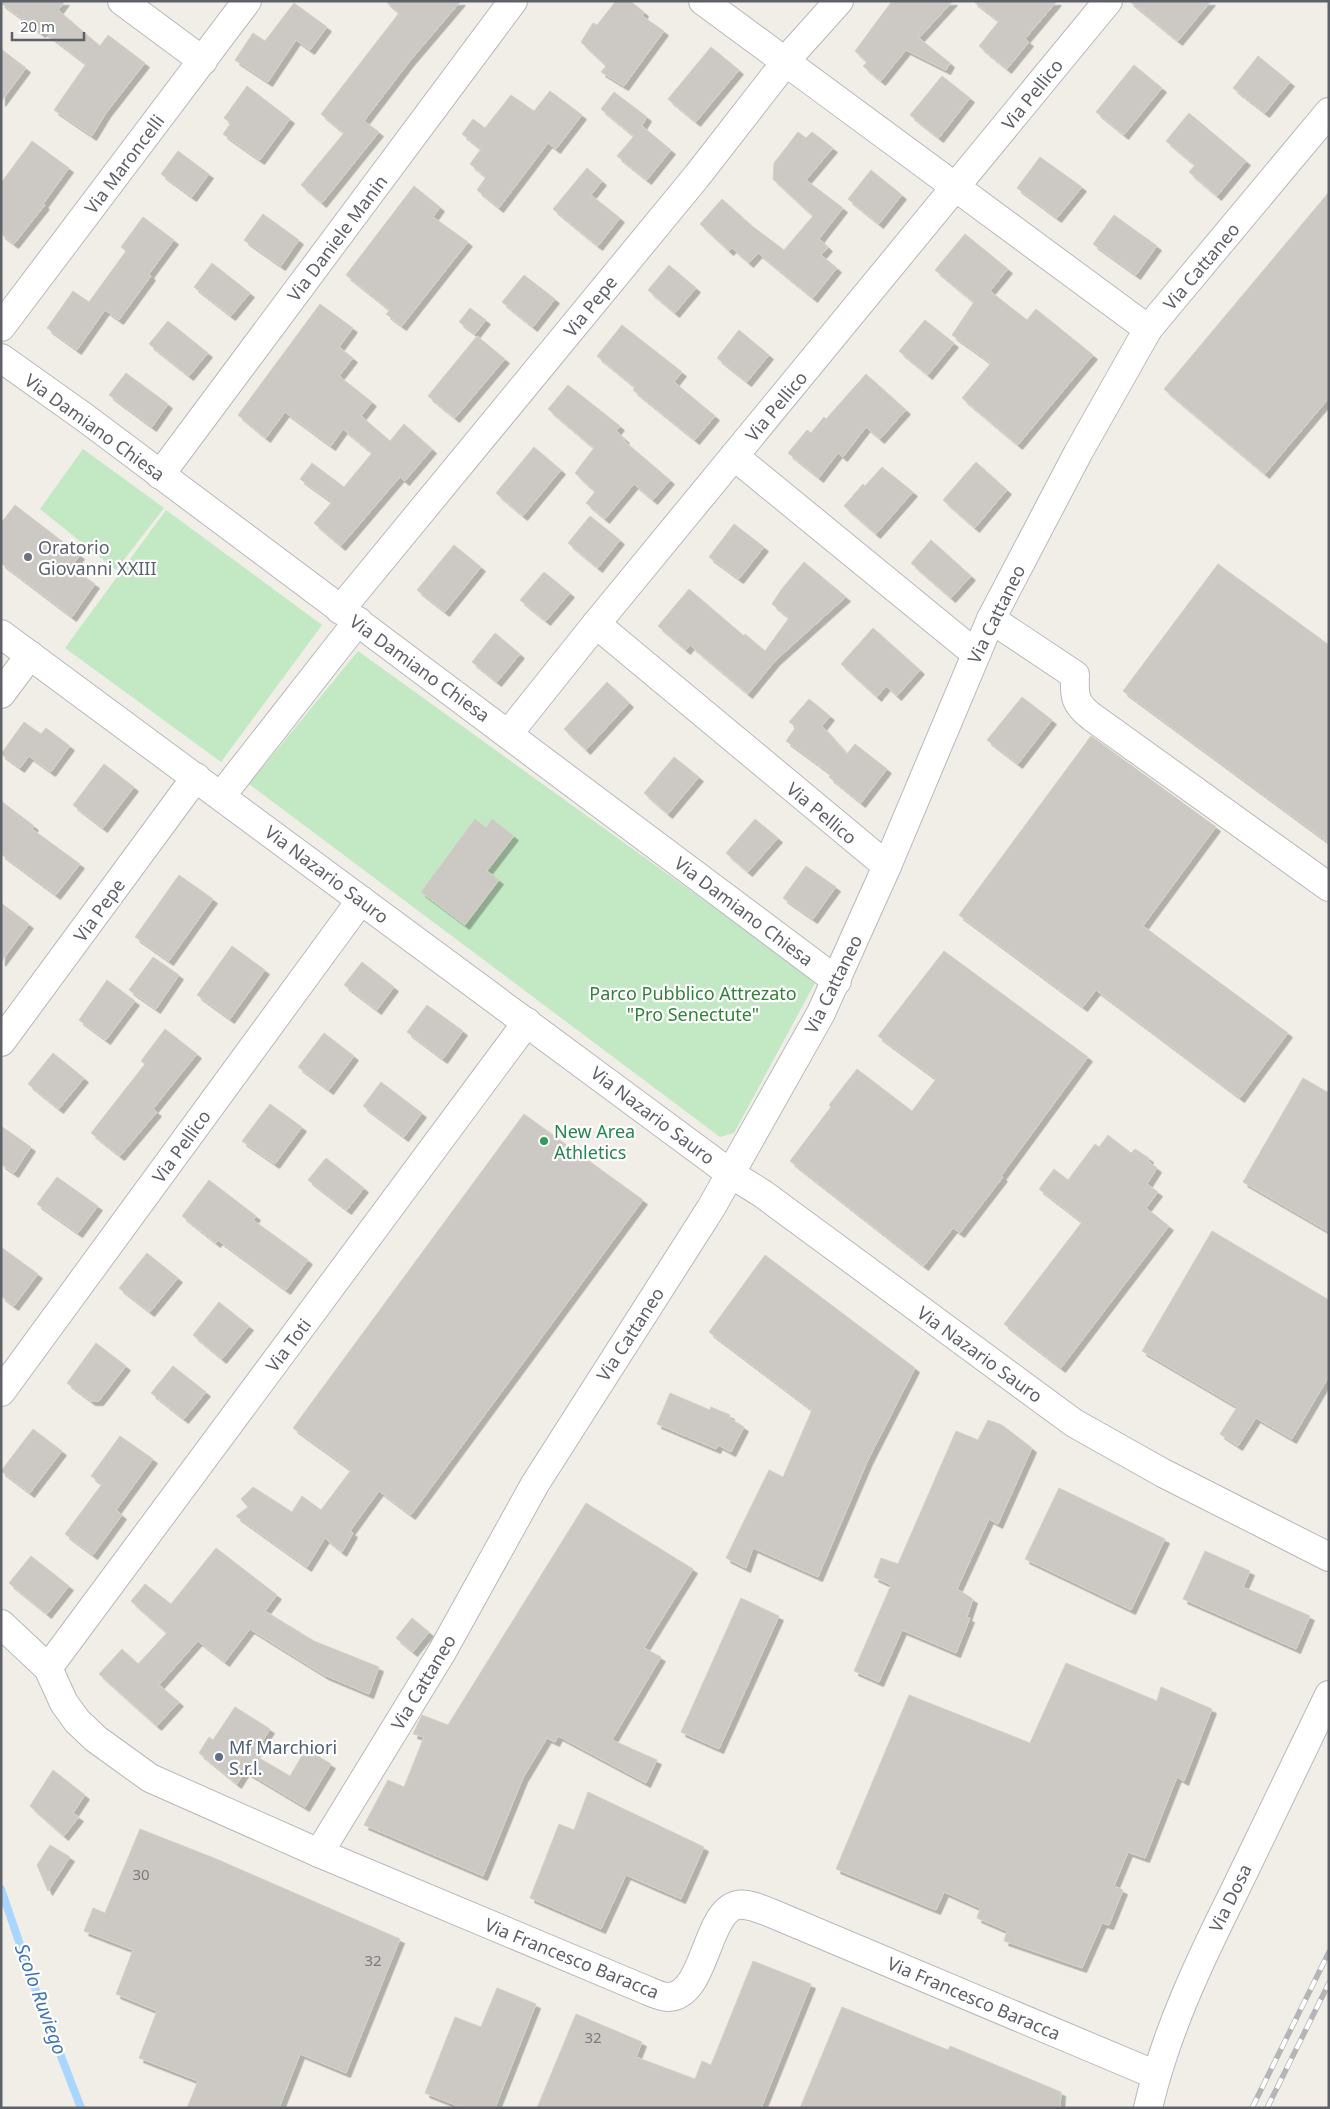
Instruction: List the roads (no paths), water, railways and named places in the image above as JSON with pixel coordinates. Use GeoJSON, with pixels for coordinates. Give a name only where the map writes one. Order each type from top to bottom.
{"type":"FeatureCollection","features":[{"type":"Feature","properties":{"kind":"street"},"geometry":{"type":"LineString","coordinates":[[122,1],[202,61]]}},
{"type":"Feature","properties":{"kind":"street","name":"Via Maroncelli"},"geometry":{"type":"LineString","coordinates":[[1,327],[247,1]]}},
{"type":"Feature","properties":{"kind":"street","name":"Via Daniele Manin"},"geometry":{"type":"LineString","coordinates":[[160,475],[513,1]]}},
{"type":"Feature","properties":{"kind":"street"},"geometry":{"type":"LineString","coordinates":[[703,1],[1148,329]]}},
{"type":"Feature","properties":{"kind":"street","name":"Via Pepe"},"geometry":{"type":"LineString","coordinates":[[221,796],[349,616],[814,27],[839,1]]}},
{"type":"Feature","properties":{"kind":"street","name":"Via Pellico"},"geometry":{"type":"LineString","coordinates":[[509,734],[596,624],[1108,1]]}},
{"type":"Feature","properties":{"kind":"street","name":"Via Cattaneo"},"geometry":{"type":"LineString","coordinates":[[319,1853],[442,1652],[535,1484],[711,1208],[837,981],[991,619],[1078,453],[1148,329],[1327,118]]}},
{"type":"Feature","properties":{"kind":"street","name":"Via Damiano Chiesa"},"geometry":{"type":"LineString","coordinates":[[1,358],[84,417],[837,981]]}},
{"type":"Feature","properties":{"kind":"street"},"geometry":{"type":"LineString","coordinates":[[734,456],[976,654]]}},
{"type":"Feature","properties":{"kind":"street"},"geometry":{"type":"LineString","coordinates":[[991,619],[1075,675],[1074,690],[1080,707],[1092,717],[1329,887]]}},
{"type":"Feature","properties":{"kind":"street","name":"Via Pellico"},"geometry":{"type":"LineString","coordinates":[[596,624],[887,866]]}},
{"type":"Feature","properties":{"kind":"street","name":"Via Nazario Sauro"},"geometry":{"type":"LineString","coordinates":[[1,634],[731,1174],[762,1194],[1074,1423],[1163,1473],[1329,1557]]}},
{"type":"Feature","properties":{"kind":"street"},"geometry":{"type":"LineString","coordinates":[[1,694],[30,655]]}},
{"type":"Feature","properties":{"kind":"street","name":"Via Pepe"},"geometry":{"type":"LineString","coordinates":[[1,1042],[196,777]]}},
{"type":"Feature","properties":{"kind":"street","name":"Via Pellico"},"geometry":{"type":"LineString","coordinates":[[1,1392],[361,900]]}},
{"type":"Feature","properties":{"kind":"street","name":"Via Toti"},"geometry":{"type":"LineString","coordinates":[[48,1668],[528,1022]]}},
{"type":"Feature","properties":{"kind":"street","name":"Via Francesco Baracca"},"geometry":{"type":"LineString","coordinates":[[1,1624],[48,1668],[64,1703],[77,1721],[96,1739],[150,1778],[319,1853],[663,1996],[679,1995],[686,1990],[722,1917],[728,1910],[736,1905],[753,1906],[1156,2075]]}},
{"type":"Feature","properties":{"kind":"street","name":"Via Dosa"},"geometry":{"type":"LineString","coordinates":[[1148,2108],[1156,2075],[1174,2022],[1206,1949],[1329,1695]]}},
{"type":"Feature","properties":{"kind":"waterway","name":"Scolo Ruviego"},"geometry":{"type":"LineString","coordinates":[[1,1889],[37,1994],[81,2108]]}},
{"type":"Feature","properties":{"kind":"railway"},"geometry":{"type":"LineString","coordinates":[[1252,2108],[1329,1952]]}},
{"type":"Feature","properties":{"kind":"railway"},"geometry":{"type":"LineString","coordinates":[[1267,2108],[1329,1983]]}},
{"type":"Feature","properties":{"kind":"place","name":"Oratorio Giovanni XXIII"},"geometry":{"type":"Point","coordinates":[28,557]}},
{"type":"Feature","properties":{"kind":"place","name":"New Area Athletics"},"geometry":{"type":"Point","coordinates":[544,1141]}},
{"type":"Feature","properties":{"kind":"place","name":"Mf Marchiori S.r.l."},"geometry":{"type":"Point","coordinates":[219,1757]}},
{"type":"Feature","properties":{"kind":"park label","name":"Parco Pubblico Attrezato \"Pro Senectute\""},"geometry":{"type":"Point","coordinates":[693,1003]}}]}
